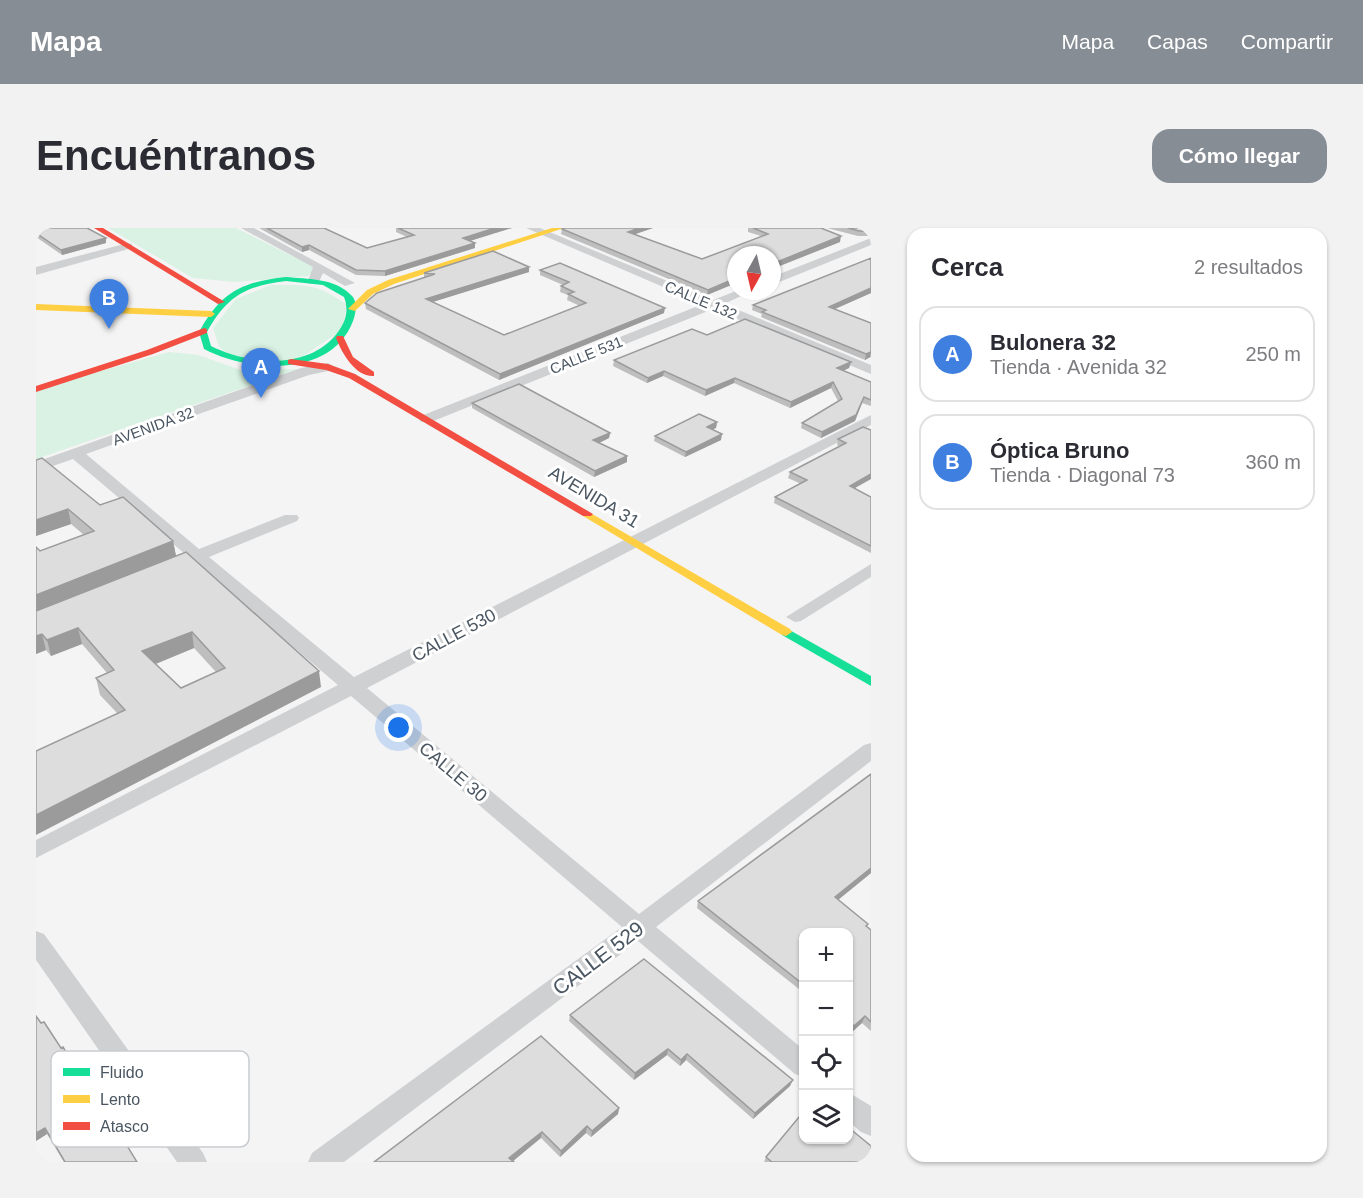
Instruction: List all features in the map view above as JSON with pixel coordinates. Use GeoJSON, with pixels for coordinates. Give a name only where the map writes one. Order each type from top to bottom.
{"type":"FeatureCollection","features":[{"type":"Feature","properties":{"kind":"main road"},"geometry":{"type":"LineString","coordinates":[[98,228],[221,302]]}},
{"type":"Feature","properties":{"kind":"main road"},"geometry":{"type":"LineString","coordinates":[[176,274],[221,282],[349,283],[381,277],[535,229],[560,228]]}},
{"type":"Feature","properties":{"kind":"main road"},"geometry":{"type":"LineString","coordinates":[[150,352],[182,348],[212,352],[243,363],[288,363],[327,350],[340,338],[352,309],[370,292],[391,282],[535,229]]}},
{"type":"Feature","properties":{"kind":"main road"},"geometry":{"type":"LineString","coordinates":[[212,352],[204,338],[207,322],[221,302],[236,291],[260,282]]}},
{"type":"Feature","properties":{"kind":"main road"},"geometry":{"type":"LineString","coordinates":[[320,282],[348,296],[352,309]]}},
{"type":"Feature","properties":{"kind":"main road"},"geometry":{"type":"LineString","coordinates":[[36,307],[207,322]]}},
{"type":"Feature","properties":{"kind":"main road"},"geometry":{"type":"LineString","coordinates":[[36,314],[207,322]]}},
{"type":"Feature","properties":{"kind":"main road"},"geometry":{"type":"LineString","coordinates":[[36,389],[150,352],[207,322]]}},
{"type":"Feature","properties":{"kind":"main road","name":"AVENIDA 31"},"geometry":{"type":"LineString","coordinates":[[340,338],[344,352],[355,364],[560,481]]}},
{"type":"Feature","properties":{"kind":"main road","name":"AVENIDA 31"},"geometry":{"type":"LineString","coordinates":[[288,363],[328,367],[352,376],[426,419],[646,535],[871,682]]}},
{"type":"Feature","properties":{"kind":"street"},"geometry":{"type":"LineString","coordinates":[[246,228],[349,283]]}},
{"type":"Feature","properties":{"kind":"street","name":"CALLE 132"},"geometry":{"type":"LineString","coordinates":[[535,229],[871,370]]}},
{"type":"Feature","properties":{"kind":"street"},"geometry":{"type":"LineString","coordinates":[[845,238],[868,244]]}},
{"type":"Feature","properties":{"kind":"street"},"geometry":{"type":"LineString","coordinates":[[781,277],[868,244]]}},
{"type":"Feature","properties":{"kind":"street"},"geometry":{"type":"LineString","coordinates":[[36,271],[128,246]]}},
{"type":"Feature","properties":{"kind":"street"},"geometry":{"type":"LineString","coordinates":[[319,267],[320,282]]}},
{"type":"Feature","properties":{"kind":"street","name":"CALLE 531"},"geometry":{"type":"LineString","coordinates":[[426,419],[727,298]]}},
{"type":"Feature","properties":{"kind":"street"},"geometry":{"type":"LineString","coordinates":[[270,384],[288,363]]}},
{"type":"Feature","properties":{"kind":"street","name":"AVENIDA 32"},"geometry":{"type":"LineString","coordinates":[[36,467],[306,371],[328,367]]}},
{"type":"Feature","properties":{"kind":"street","name":"CALLE 530"},"geometry":{"type":"LineString","coordinates":[[36,850],[871,419]]}},
{"type":"Feature","properties":{"kind":"street","name":"CALLE 30"},"geometry":{"type":"LineString","coordinates":[[76,453],[352,688],[799,1062]]}},
{"type":"Feature","properties":{"kind":"street"},"geometry":{"type":"LineString","coordinates":[[175,565],[291,518]]}},
{"type":"Feature","properties":{"kind":"street"},"geometry":{"type":"LineString","coordinates":[[794,617],[871,569]]}},
{"type":"Feature","properties":{"kind":"street","name":"CALLE 529"},"geometry":{"type":"LineString","coordinates":[[322,1162],[639,927],[871,750]]}},
{"type":"Feature","properties":{"kind":"street"},"geometry":{"type":"LineString","coordinates":[[36,941],[114,1051]]}},
{"type":"Feature","properties":{"kind":"street"},"geometry":{"type":"LineString","coordinates":[[853,1107],[871,1123]]}},
{"type":"Feature","properties":{"kind":"street"},"geometry":{"type":"LineString","coordinates":[[182,1147],[193,1162]]}},
{"type":"Feature","properties":{"kind":"green space"},"geometry":{"type":"Polygon","coordinates":[[[108,228],[236,228],[316,268],[308,276],[235,282],[193,278],[108,228]]]}},
{"type":"Feature","properties":{"kind":"green space"},"geometry":{"type":"Polygon","coordinates":[[[271,285],[311,287],[337,298],[347,305],[342,330],[296,361],[238,360],[219,347],[213,328],[236,299],[271,285]]]}},
{"type":"Feature","properties":{"kind":"green space"},"geometry":{"type":"Polygon","coordinates":[[[169,352],[198,355],[241,370],[298,369],[36,459],[36,389],[169,352]]]}},
{"type":"Feature","properties":{"kind":"building"},"geometry":{"type":"Polygon","coordinates":[[[36,228],[87,228],[106,238],[61,250],[36,233],[36,228]]]}},
{"type":"Feature","properties":{"kind":"building"},"geometry":{"type":"Polygon","coordinates":[[[267,228],[324,228],[367,248],[414,235],[398,228],[495,228],[463,238],[475,243],[385,271],[356,270],[309,245],[302,247],[267,228]]]}},
{"type":"Feature","properties":{"kind":"building"},"geometry":{"type":"Polygon","coordinates":[[[639,228],[628,232],[702,259],[727,250],[727,282],[708,290],[562,229],[639,228]]]}},
{"type":"Feature","properties":{"kind":"building"},"geometry":{"type":"Polygon","coordinates":[[[753,228],[821,228],[841,236],[781,260],[781,246],[736,246],[768,234],[753,228]]]}},
{"type":"Feature","properties":{"kind":"building"},"geometry":{"type":"Polygon","coordinates":[[[848,228],[871,228],[871,231],[859,231],[848,228]]]}},
{"type":"Feature","properties":{"kind":"building"},"geometry":{"type":"Polygon","coordinates":[[[493,251],[529,267],[426,299],[504,335],[586,303],[568,294],[574,292],[561,286],[569,282],[540,270],[560,263],[665,308],[500,374],[365,303],[377,293],[435,274],[424,273],[493,251]]]}},
{"type":"Feature","properties":{"kind":"building"},"geometry":{"type":"Polygon","coordinates":[[[871,258],[871,288],[829,307],[871,323],[871,352],[866,354],[762,312],[766,310],[753,305],[766,300],[781,300],[781,294],[871,258]]]}},
{"type":"Feature","properties":{"kind":"building"},"geometry":{"type":"Polygon","coordinates":[[[745,319],[851,362],[837,368],[871,382],[871,400],[864,397],[856,415],[822,432],[802,423],[842,399],[833,382],[791,402],[735,378],[706,390],[664,371],[648,378],[614,360],[692,329],[707,335],[745,319]]]}},
{"type":"Feature","properties":{"kind":"building"},"geometry":{"type":"Polygon","coordinates":[[[519,384],[610,433],[593,440],[627,456],[595,471],[472,403],[519,384]]]}},
{"type":"Feature","properties":{"kind":"building"},"geometry":{"type":"Polygon","coordinates":[[[699,414],[717,422],[707,427],[722,434],[686,452],[655,436],[699,414]]]}},
{"type":"Feature","properties":{"kind":"building"},"geometry":{"type":"Polygon","coordinates":[[[863,427],[871,430],[871,474],[850,486],[871,497],[871,546],[775,497],[807,480],[790,472],[846,443],[838,439],[863,427]]]}},
{"type":"Feature","properties":{"kind":"building"},"geometry":{"type":"Polygon","coordinates":[[[42,458],[100,505],[123,497],[173,541],[36,595],[36,547],[40,551],[94,531],[68,509],[36,520],[36,460],[42,458]]]}},
{"type":"Feature","properties":{"kind":"building"},"geometry":{"type":"Polygon","coordinates":[[[186,552],[319,671],[36,815],[36,751],[125,710],[96,678],[114,670],[78,628],[47,640],[42,634],[36,636],[36,611],[186,552]],[[192,632],[142,651],[181,688],[225,668],[192,632]]]}},
{"type":"Feature","properties":{"kind":"building"},"geometry":{"type":"Polygon","coordinates":[[[871,774],[871,868],[835,897],[868,924],[866,926],[871,930],[871,1022],[865,1016],[853,1025],[853,928],[799,928],[799,981],[698,901],[871,774]]]}},
{"type":"Feature","properties":{"kind":"building"},"geometry":{"type":"Polygon","coordinates":[[[644,959],[793,1080],[755,1113],[687,1054],[681,1060],[668,1049],[635,1073],[570,1015],[644,959]]]}},
{"type":"Feature","properties":{"kind":"building"},"geometry":{"type":"Polygon","coordinates":[[[36,1016],[41,1023],[44,1022],[65,1051],[51,1051],[51,1138],[45,1128],[36,1133],[36,1016]]]}},
{"type":"Feature","properties":{"kind":"building"},"geometry":{"type":"Polygon","coordinates":[[[541,1036],[619,1108],[592,1131],[587,1126],[561,1151],[542,1132],[509,1158],[514,1162],[374,1162],[541,1036]]]}},
{"type":"Feature","properties":{"kind":"building"},"geometry":{"type":"Polygon","coordinates":[[[799,1117],[799,1144],[853,1144],[853,1131],[871,1146],[871,1162],[772,1162],[766,1157],[799,1117]]]}},
{"type":"Feature","properties":{"kind":"building"},"geometry":{"type":"Polygon","coordinates":[[[56,1147],[128,1147],[137,1162],[65,1162],[56,1147]]]}},
{"type":"Feature","properties":{"kind":"traffic: fast"},"geometry":{"type":"LineString","coordinates":[[286,279],[325,283],[348,296],[351,304],[350,316],[346,327],[335,342],[320,353],[302,360],[261,364],[241,361],[207,347],[203,332],[226,299],[246,287],[286,279]]}},
{"type":"Feature","properties":{"kind":"traffic: fast"},"geometry":{"type":"LineString","coordinates":[[786,632],[871,682]]}},
{"type":"Feature","properties":{"kind":"traffic: slow"},"geometry":{"type":"LineString","coordinates":[[352,309],[370,292],[391,282],[560,228]]}},
{"type":"Feature","properties":{"kind":"traffic: slow"},"geometry":{"type":"LineString","coordinates":[[36,307],[211,314]]}},
{"type":"Feature","properties":{"kind":"traffic: slow"},"geometry":{"type":"LineString","coordinates":[[587,514],[786,632]]}},
{"type":"Feature","properties":{"kind":"traffic: jam"},"geometry":{"type":"LineString","coordinates":[[98,228],[221,302]]}},
{"type":"Feature","properties":{"kind":"traffic: jam"},"geometry":{"type":"LineString","coordinates":[[36,389],[150,352],[204,331]]}},
{"type":"Feature","properties":{"kind":"traffic: jam"},"geometry":{"type":"LineString","coordinates":[[340,338],[349,358],[371,374]]}},
{"type":"Feature","properties":{"kind":"traffic: jam"},"geometry":{"type":"LineString","coordinates":[[291,362],[328,367],[352,376],[587,514]]}},
{"type":"Feature","properties":{"kind":"place","name":"Óptica Bruno"},"geometry":{"type":"Point","coordinates":[109,329]}},
{"type":"Feature","properties":{"kind":"place","name":"Bulonera 32"},"geometry":{"type":"Point","coordinates":[261,398]}}]}
